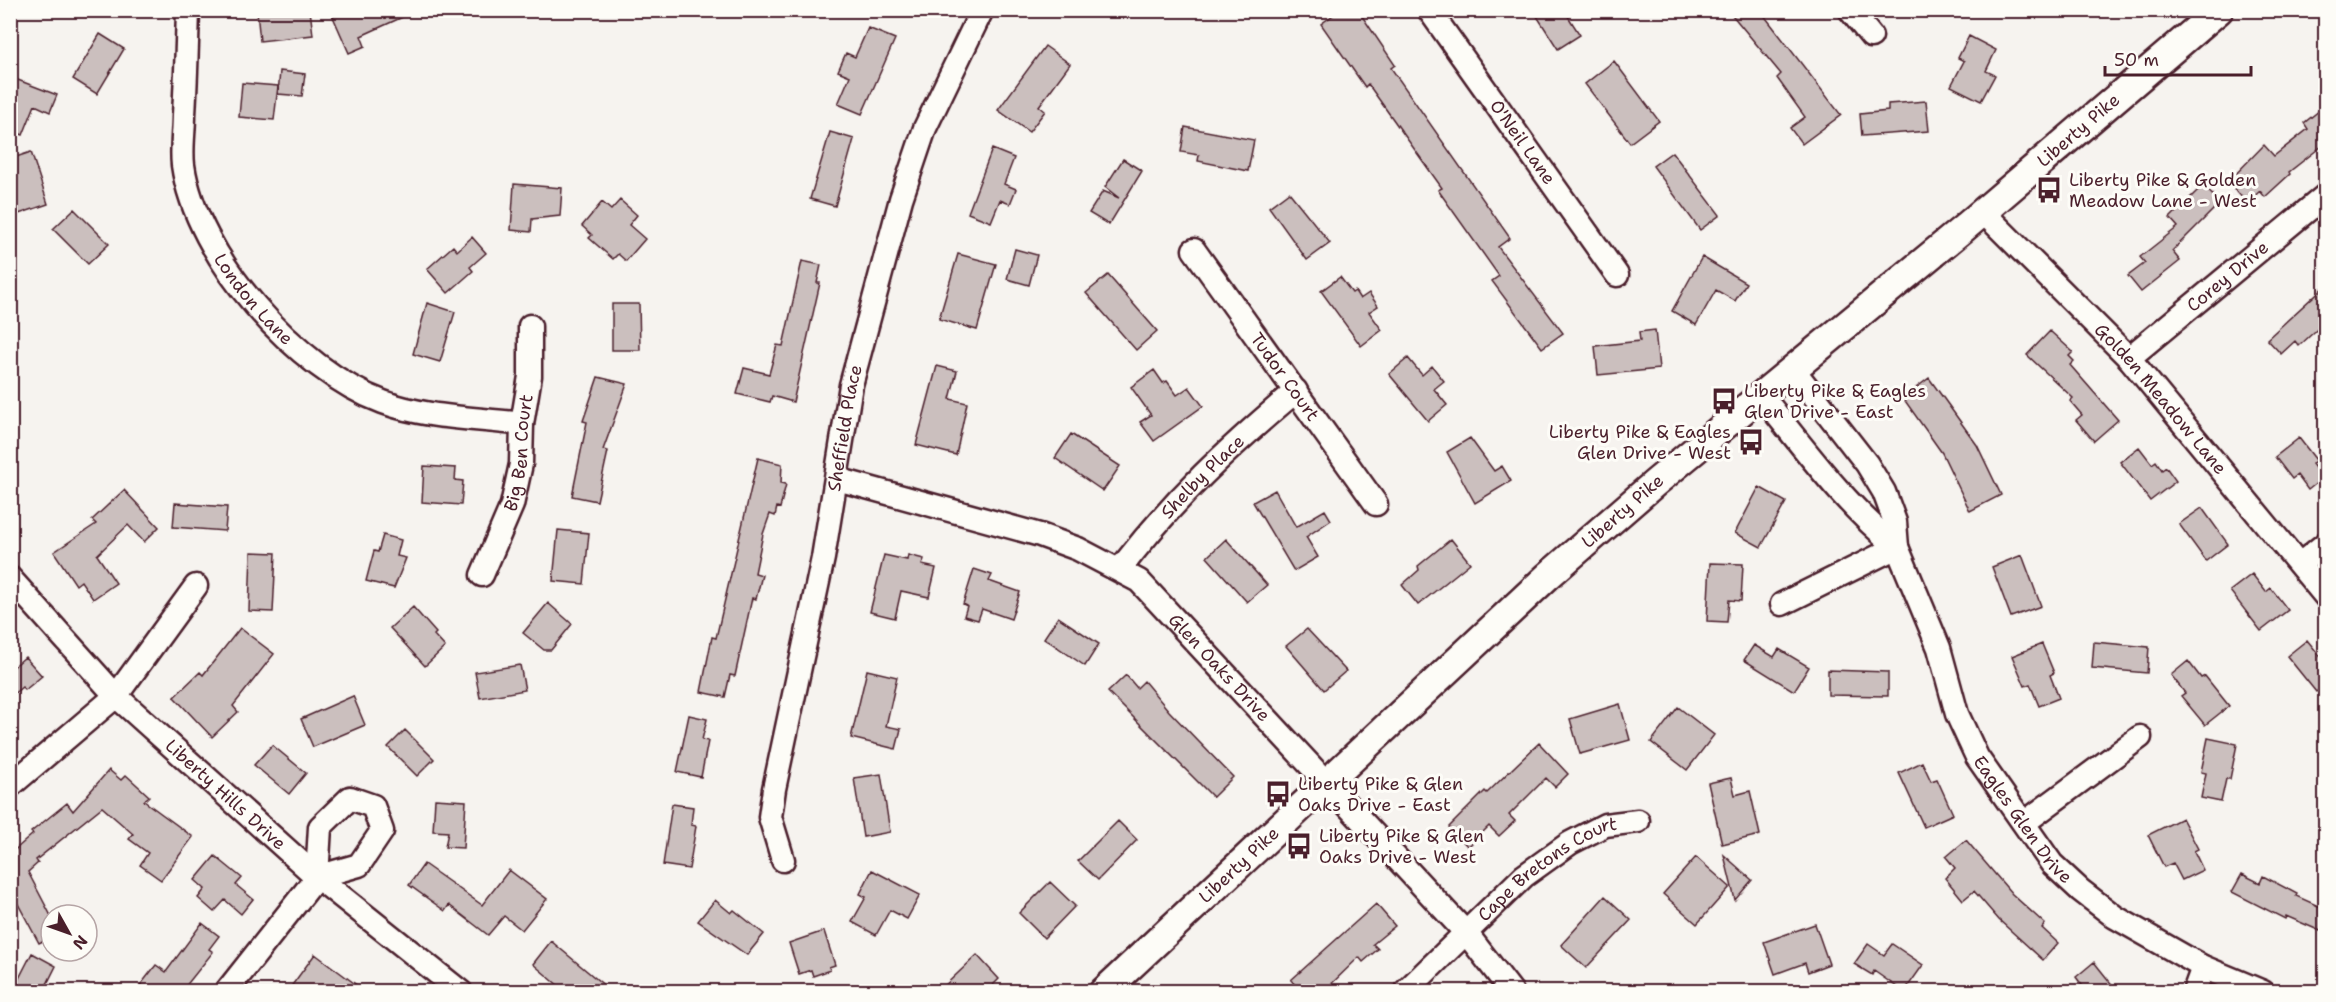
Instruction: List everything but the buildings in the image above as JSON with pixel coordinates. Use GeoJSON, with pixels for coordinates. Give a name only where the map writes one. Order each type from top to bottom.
{"type":"FeatureCollection","features":[{"type":"Feature","properties":{"kind":"street","name":"London Lane"},"geometry":{"type":"LineString","coordinates":[[189,10],[182,163],[189,195],[221,259],[239,286],[313,363],[347,388],[386,404],[522,424]]}},
{"type":"Feature","properties":{"kind":"street","name":"Sheffield Place"},"geometry":{"type":"LineString","coordinates":[[783,860],[770,817],[837,479],[851,385],[901,199],[925,128],[982,10]]}},
{"type":"Feature","properties":{"kind":"street","name":"O'Neil Lane"},"geometry":{"type":"LineString","coordinates":[[1429,10],[1617,274]]}},
{"type":"Feature","properties":{"kind":"street"},"geometry":{"type":"LineString","coordinates":[[1850,10],[1871,36]]}},
{"type":"Feature","properties":{"kind":"street","name":"Liberty Pike"},"geometry":{"type":"LineString","coordinates":[[1103,992],[1548,576],[1761,395],[1983,212],[2219,10]]}},
{"type":"Feature","properties":{"kind":"street","name":"Corey Drive"},"geometry":{"type":"LineString","coordinates":[[2129,358],[2325,195]]}},
{"type":"Feature","properties":{"kind":"street","name":"Golden Meadow Lane"},"geometry":{"type":"LineString","coordinates":[[1983,212],[2129,358],[2325,597]]}},
{"type":"Feature","properties":{"kind":"street","name":"Tudor Court"},"geometry":{"type":"LineString","coordinates":[[1194,250],[1376,504]]}},
{"type":"Feature","properties":{"kind":"street","name":"Big Ben Court"},"geometry":{"type":"LineString","coordinates":[[482,575],[512,505],[521,464],[522,424],[530,376],[530,326]]}},
{"type":"Feature","properties":{"kind":"street","name":"Eagles Glen Drive"},"geometry":{"type":"LineString","coordinates":[[1793,369],[1873,473],[1884,492],[1895,522],[1897,547],[1939,648],[1957,714],[1977,757],[2052,864],[2079,890],[2115,917],[2203,967],[2264,992]]}},
{"type":"Feature","properties":{"kind":"street","name":"Shelby Place"},"geometry":{"type":"LineString","coordinates":[[1120,569],[1158,520],[1194,481],[1296,391]]}},
{"type":"Feature","properties":{"kind":"street","name":"Eagles Glen Drive"},"geometry":{"type":"LineString","coordinates":[[1761,395],[1833,484],[1876,530],[1897,547]]}},
{"type":"Feature","properties":{"kind":"street","name":"Glen Oaks Drive"},"geometry":{"type":"LineString","coordinates":[[837,479],[1041,534],[1120,569],[1139,581],[1467,934],[1512,992]]}},
{"type":"Feature","properties":{"kind":"street"},"geometry":{"type":"LineString","coordinates":[[2300,564],[2325,543]]}},
{"type":"Feature","properties":{"kind":"street"},"geometry":{"type":"LineString","coordinates":[[1782,604],[1897,547]]}},
{"type":"Feature","properties":{"kind":"street","name":"Liberty Hills Drive"},"geometry":{"type":"LineString","coordinates":[[10,578],[116,696],[317,877],[461,992]]}},
{"type":"Feature","properties":{"kind":"street"},"geometry":{"type":"LineString","coordinates":[[10,786],[116,696],[196,586]]}},
{"type":"Feature","properties":{"kind":"street"},"geometry":{"type":"LineString","coordinates":[[2024,823],[2140,737]]}},
{"type":"Feature","properties":{"kind":"street","name":"Cape Bretons Court"},"geometry":{"type":"LineString","coordinates":[[1405,992],[1524,876],[1569,843],[1605,825],[1638,821]]}},
{"type":"Feature","properties":{"kind":"street"},"geometry":{"type":"LineString","coordinates":[[226,992],[317,877]]}},
{"type":"Feature","properties":{"kind":"street"},"geometry":{"type":"LineString","coordinates":[[2194,992],[2203,967]]}},
{"type":"Feature","properties":{"kind":"place","name":"Liberty Pike & Golden Meadow Lane - West"},"geometry":{"type":"Point","coordinates":[2049,190]}},
{"type":"Feature","properties":{"kind":"place","name":"Liberty Pike & Eagles Glen Drive - East"},"geometry":{"type":"Point","coordinates":[1724,401]}},
{"type":"Feature","properties":{"kind":"place","name":"Liberty Pike & Eagles Glen Drive - West"},"geometry":{"type":"Point","coordinates":[1751,442]}},
{"type":"Feature","properties":{"kind":"place","name":"Liberty Pike & Glen Oaks Drive - East"},"geometry":{"type":"Point","coordinates":[1278,794]}},
{"type":"Feature","properties":{"kind":"place","name":"Liberty Pike & Glen Oaks Drive - West"},"geometry":{"type":"Point","coordinates":[1299,846]}}]}
